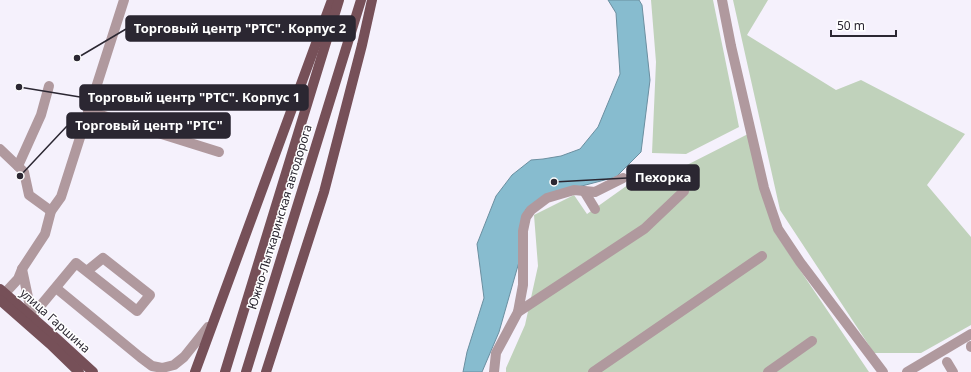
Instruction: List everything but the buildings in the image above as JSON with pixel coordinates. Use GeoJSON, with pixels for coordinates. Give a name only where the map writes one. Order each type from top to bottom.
{"type":"FeatureCollection","features":[{"type":"Feature","properties":{"kind":"main road"},"geometry":{"type":"LineString","coordinates":[[195,372],[332,0]]}},
{"type":"Feature","properties":{"kind":"main road","name":"Южно-Лыткаринская автодорога"},"geometry":{"type":"LineString","coordinates":[[226,372],[339,0]]}},
{"type":"Feature","properties":{"kind":"main road","name":"Южно-Лыткаринская автодорога"},"geometry":{"type":"LineString","coordinates":[[246,372],[361,0]]}},
{"type":"Feature","properties":{"kind":"main road"},"geometry":{"type":"LineString","coordinates":[[266,372],[324,192],[362,45],[372,0]]}},
{"type":"Feature","properties":{"kind":"main road","name":"улица Гаршина"},"geometry":{"type":"LineString","coordinates":[[2,294],[32,316],[93,372]]}},
{"type":"Feature","properties":{"kind":"main road","name":"улица Гаршина"},"geometry":{"type":"LineString","coordinates":[[2,294],[79,372]]}},
{"type":"Feature","properties":{"kind":"street"},"geometry":{"type":"LineString","coordinates":[[2,294],[18,279],[22,269],[44,234],[51,211],[61,197],[124,0]]}},
{"type":"Feature","properties":{"kind":"street"},"geometry":{"type":"LineString","coordinates":[[722,0],[762,180],[778,229],[800,262],[883,372]]}},
{"type":"Feature","properties":{"kind":"street"},"geometry":{"type":"LineString","coordinates":[[18,166],[41,115],[49,86]]}},
{"type":"Feature","properties":{"kind":"street"},"geometry":{"type":"LineString","coordinates":[[88,111],[219,152]]}},
{"type":"Feature","properties":{"kind":"street"},"geometry":{"type":"LineString","coordinates":[[0,149],[24,172],[29,195],[51,211]]}},
{"type":"Feature","properties":{"kind":"street"},"geometry":{"type":"LineString","coordinates":[[494,372],[496,353],[518,312],[523,286],[523,231],[526,217],[531,210],[547,198],[574,190],[595,192],[623,178]]}},
{"type":"Feature","properties":{"kind":"street"},"geometry":{"type":"LineString","coordinates":[[584,191],[595,209]]}},
{"type":"Feature","properties":{"kind":"street"},"geometry":{"type":"LineString","coordinates":[[518,312],[644,229],[684,191]]}},
{"type":"Feature","properties":{"kind":"street"},"geometry":{"type":"LineString","coordinates":[[593,372],[762,256]]}},
{"type":"Feature","properties":{"kind":"street"},"geometry":{"type":"LineString","coordinates":[[32,316],[76,263],[137,311],[150,295],[102,258],[87,271]]}},
{"type":"Feature","properties":{"kind":"street"},"geometry":{"type":"LineString","coordinates":[[22,269],[32,316]]}},
{"type":"Feature","properties":{"kind":"street"},"geometry":{"type":"LineString","coordinates":[[56,288],[140,358],[152,366],[162,368],[174,365],[184,357],[208,327]]}},
{"type":"Feature","properties":{"kind":"street"},"geometry":{"type":"LineString","coordinates":[[907,372],[971,334]]}},
{"type":"Feature","properties":{"kind":"street"},"geometry":{"type":"LineString","coordinates":[[768,372],[812,341]]}},
{"type":"Feature","properties":{"kind":"street"},"geometry":{"type":"LineString","coordinates":[[946,362],[952,372]]}},
{"type":"Feature","properties":{"kind":"green space"},"geometry":{"type":"Polygon","coordinates":[[[651,0],[713,0],[739,127],[686,154],[652,153],[656,62],[651,0]]]}},
{"type":"Feature","properties":{"kind":"green space"},"geometry":{"type":"Polygon","coordinates":[[[733,0],[768,0],[747,35],[836,90],[861,80],[965,134],[927,185],[971,237],[971,325],[921,353],[874,353],[780,210],[733,0]]]}},
{"type":"Feature","properties":{"kind":"green space"},"geometry":{"type":"Polygon","coordinates":[[[748,134],[775,233],[869,372],[506,372],[506,368],[525,325],[538,266],[534,215],[574,195],[587,214],[653,167],[681,168],[748,134]]]}},
{"type":"Feature","properties":{"kind":"water"},"geometry":{"type":"Polygon","coordinates":[[[608,0],[639,0],[642,5],[650,80],[641,152],[616,177],[578,187],[526,209],[521,255],[499,332],[482,372],[463,372],[467,352],[484,298],[477,244],[496,196],[512,175],[531,160],[561,156],[580,149],[598,127],[620,74],[616,13],[608,0]]]}},
{"type":"Feature","properties":{"kind":"place","name":"Торговый центр \"РТС\". Корпус 2"},"geometry":{"type":"Point","coordinates":[77,58]}},
{"type":"Feature","properties":{"kind":"place","name":"Торговый центр \"РТС\". Корпус 1"},"geometry":{"type":"Point","coordinates":[19,87]}},
{"type":"Feature","properties":{"kind":"place","name":"Торговый центр \"РТС\""},"geometry":{"type":"Point","coordinates":[20,176]}},
{"type":"Feature","properties":{"kind":"place","name":"Пехорка"},"geometry":{"type":"Point","coordinates":[554,182]}}]}
